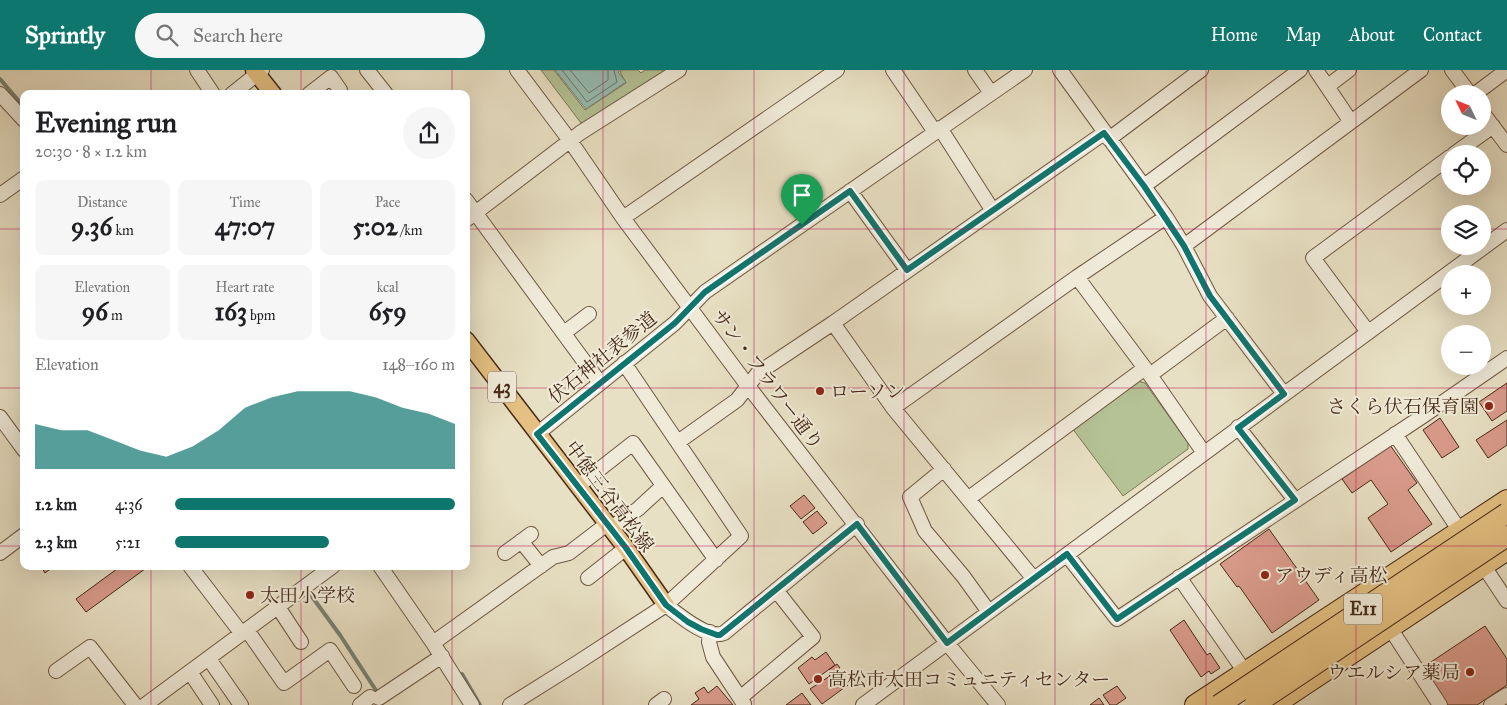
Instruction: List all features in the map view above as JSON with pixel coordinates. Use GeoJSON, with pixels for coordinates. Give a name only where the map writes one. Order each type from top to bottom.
{"type":"FeatureCollection","features":[{"type":"Feature","properties":{"kind":"highway"},"geometry":{"type":"LineString","coordinates":[[1195,705],[1507,500]]}},
{"type":"Feature","properties":{"kind":"highway","name":"E11"},"geometry":{"type":"LineString","coordinates":[[1219,705],[1507,513]]}},
{"type":"Feature","properties":{"kind":"highway","name":"E11"},"geometry":{"type":"LineString","coordinates":[[1254,705],[1507,536]]}},
{"type":"Feature","properties":{"kind":"highway"},"geometry":{"type":"LineString","coordinates":[[1280,703],[1507,550]]}},
{"type":"Feature","properties":{"kind":"main road"},"geometry":{"type":"LineString","coordinates":[[258,71],[270,90]]}},
{"type":"Feature","properties":{"kind":"main road","name":"中徳三谷高松線"},"geometry":{"type":"LineString","coordinates":[[470,345],[626,548],[666,605]]}},
{"type":"Feature","properties":{"kind":"street"},"geometry":{"type":"LineString","coordinates":[[197,70],[211,90]]}},
{"type":"Feature","properties":{"kind":"street"},"geometry":{"type":"LineString","coordinates":[[368,70],[383,90]]}},
{"type":"Feature","properties":{"kind":"street","name":"サン・フラワー通り"},"geometry":{"type":"LineString","coordinates":[[517,70],[571,142],[623,218],[748,386],[857,524],[947,643],[998,705]]}},
{"type":"Feature","properties":{"kind":"street"},"geometry":{"type":"LineString","coordinates":[[600,383],[564,333],[471,216],[580,134],[679,70]]}},
{"type":"Feature","properties":{"kind":"street"},"geometry":{"type":"LineString","coordinates":[[623,218],[837,70]]}},
{"type":"Feature","properties":{"kind":"street"},"geometry":{"type":"LineString","coordinates":[[893,70],[993,211]]}},
{"type":"Feature","properties":{"kind":"street"},"geometry":{"type":"LineString","coordinates":[[975,70],[991,93]]}},
{"type":"Feature","properties":{"kind":"street","name":"伏石神社表参道"},"geometry":{"type":"LineString","coordinates":[[537,434],[675,323],[705,292],[1024,70]]}},
{"type":"Feature","properties":{"kind":"street"},"geometry":{"type":"LineString","coordinates":[[1060,70],[1166,217],[1184,246],[1210,296],[1284,394]]}},
{"type":"Feature","properties":{"kind":"street"},"geometry":{"type":"LineString","coordinates":[[678,442],[737,400],[758,373],[1201,70]]}},
{"type":"Feature","properties":{"kind":"street"},"geometry":{"type":"LineString","coordinates":[[1144,186],[1300,70]]}},
{"type":"Feature","properties":{"kind":"street"},"geometry":{"type":"LineString","coordinates":[[1316,70],[1351,122]]}},
{"type":"Feature","properties":{"kind":"street"},"geometry":{"type":"LineString","coordinates":[[1328,86],[1349,70]]}},
{"type":"Feature","properties":{"kind":"street"},"geometry":{"type":"LineString","coordinates":[[1184,246],[1422,70]]}},
{"type":"Feature","properties":{"kind":"street"},"geometry":{"type":"LineString","coordinates":[[1452,70],[1463,85]]}},
{"type":"Feature","properties":{"kind":"street"},"geometry":{"type":"LineString","coordinates":[[1487,85],[1507,70]]}},
{"type":"Feature","properties":{"kind":"street"},"geometry":{"type":"LineString","coordinates":[[237,90],[258,71]]}},
{"type":"Feature","properties":{"kind":"street"},"geometry":{"type":"LineString","coordinates":[[314,90],[331,78],[340,90]]}},
{"type":"Feature","properties":{"kind":"street"},"geometry":{"type":"LineString","coordinates":[[0,94],[20,116]]}},
{"type":"Feature","properties":{"kind":"street"},"geometry":{"type":"LineString","coordinates":[[1491,123],[1507,145]]}},
{"type":"Feature","properties":{"kind":"street"},"geometry":{"type":"LineString","coordinates":[[1467,145],[1493,126]]}},
{"type":"Feature","properties":{"kind":"street"},"geometry":{"type":"LineString","coordinates":[[1368,332],[1313,258],[1441,164]]}},
{"type":"Feature","properties":{"kind":"street"},"geometry":{"type":"LineString","coordinates":[[0,195],[20,181]]}},
{"type":"Feature","properties":{"kind":"street"},"geometry":{"type":"LineString","coordinates":[[850,191],[907,270]]}},
{"type":"Feature","properties":{"kind":"street"},"geometry":{"type":"LineString","coordinates":[[892,408],[1077,277],[1166,217]]}},
{"type":"Feature","properties":{"kind":"street"},"geometry":{"type":"LineString","coordinates":[[863,705],[1507,230]]}},
{"type":"Feature","properties":{"kind":"street"},"geometry":{"type":"LineString","coordinates":[[1077,277],[1148,371],[1204,453]]}},
{"type":"Feature","properties":{"kind":"street"},"geometry":{"type":"LineString","coordinates":[[564,333],[589,314]]}},
{"type":"Feature","properties":{"kind":"street"},"geometry":{"type":"LineString","coordinates":[[968,498],[1148,371],[1227,318]]}},
{"type":"Feature","properties":{"kind":"street"},"geometry":{"type":"LineString","coordinates":[[833,323],[892,408],[1034,579]]}},
{"type":"Feature","properties":{"kind":"street"},"geometry":{"type":"LineString","coordinates":[[1067,554],[1117,619],[1507,358]]}},
{"type":"Feature","properties":{"kind":"street"},"geometry":{"type":"LineString","coordinates":[[510,705],[666,605],[742,536],[624,363]]}},
{"type":"Feature","properties":{"kind":"street"},"geometry":{"type":"LineString","coordinates":[[0,417],[20,444]]}},
{"type":"Feature","properties":{"kind":"street"},"geometry":{"type":"LineString","coordinates":[[1238,428],[1295,500]]}},
{"type":"Feature","properties":{"kind":"street"},"geometry":{"type":"LineString","coordinates":[[1396,434],[1507,600]]}},
{"type":"Feature","properties":{"kind":"street"},"geometry":{"type":"LineString","coordinates":[[578,486],[633,443],[716,560]]}},
{"type":"Feature","properties":{"kind":"street"},"geometry":{"type":"LineString","coordinates":[[944,469],[910,497],[925,531],[963,576],[989,612]]}},
{"type":"Feature","properties":{"kind":"street"},"geometry":{"type":"LineString","coordinates":[[434,643],[552,557],[569,553],[638,509],[663,486]]}},
{"type":"Feature","properties":{"kind":"street"},"geometry":{"type":"LineString","coordinates":[[666,605],[688,622],[717,635],[724,633],[857,524]]}},
{"type":"Feature","properties":{"kind":"street"},"geometry":{"type":"LineString","coordinates":[[0,553],[20,537]]}},
{"type":"Feature","properties":{"kind":"street"},"geometry":{"type":"LineString","coordinates":[[504,553],[526,537],[542,566]]}},
{"type":"Feature","properties":{"kind":"street"},"geometry":{"type":"LineString","coordinates":[[588,578],[626,548]]}},
{"type":"Feature","properties":{"kind":"street"},"geometry":{"type":"LineString","coordinates":[[193,570],[284,683],[330,650],[354,686]]}},
{"type":"Feature","properties":{"kind":"street"},"geometry":{"type":"LineString","coordinates":[[154,702],[190,672],[328,570]]}},
{"type":"Feature","properties":{"kind":"street"},"geometry":{"type":"LineString","coordinates":[[383,570],[434,643],[472,705]]}},
{"type":"Feature","properties":{"kind":"street"},"geometry":{"type":"LineString","coordinates":[[1180,577],[1245,672]]}},
{"type":"Feature","properties":{"kind":"street"},"geometry":{"type":"LineString","coordinates":[[710,632],[709,642],[713,658],[742,701],[813,637],[776,590]]}},
{"type":"Feature","properties":{"kind":"street"},"geometry":{"type":"LineString","coordinates":[[278,607],[302,642]]}},
{"type":"Feature","properties":{"kind":"street"},"geometry":{"type":"LineString","coordinates":[[1390,628],[1440,705]]}},
{"type":"Feature","properties":{"kind":"street"},"geometry":{"type":"LineString","coordinates":[[56,671],[90,646],[135,705]]}},
{"type":"Feature","properties":{"kind":"street"},"geometry":{"type":"LineString","coordinates":[[370,700],[442,656]]}},
{"type":"Feature","properties":{"kind":"street"},"geometry":{"type":"LineString","coordinates":[[209,659],[241,705]]}},
{"type":"Feature","properties":{"kind":"street"},"geometry":{"type":"LineString","coordinates":[[190,672],[212,705]]}},
{"type":"Feature","properties":{"kind":"street"},"geometry":{"type":"LineString","coordinates":[[1491,705],[1507,694]]}},
{"type":"Feature","properties":{"kind":"green space"},"geometry":{"type":"Polygon","coordinates":[[[541,70],[554,70],[585,110],[626,83],[620,72],[623,70],[638,70],[641,73],[645,70],[668,70],[587,124],[581,123],[541,70]]]}},
{"type":"Feature","properties":{"kind":"green space"},"geometry":{"type":"Polygon","coordinates":[[[1138,381],[1145,383],[1188,443],[1188,449],[1123,496],[1072,428],[1138,381]]]}},
{"type":"Feature","properties":{"kind":"water"},"geometry":{"type":"Polygon","coordinates":[[[555,70],[621,70],[618,72],[626,82],[586,109],[555,70]]]}},
{"type":"Feature","properties":{"kind":"building"},"geometry":{"type":"Polygon","coordinates":[[[1507,383],[1507,411],[1492,421],[1479,402],[1507,383]]]}},
{"type":"Feature","properties":{"kind":"building"},"geometry":{"type":"Polygon","coordinates":[[[1440,418],[1459,447],[1442,458],[1423,430],[1440,418]]]}},
{"type":"Feature","properties":{"kind":"building"},"geometry":{"type":"Polygon","coordinates":[[[1507,420],[1507,445],[1488,458],[1476,440],[1507,420]]]}},
{"type":"Feature","properties":{"kind":"building"},"geometry":{"type":"Polygon","coordinates":[[[1390,445],[1417,483],[1408,490],[1432,524],[1391,552],[1368,518],[1388,504],[1371,480],[1352,493],[1342,479],[1390,445]]]}},
{"type":"Feature","properties":{"kind":"building"},"geometry":{"type":"Polygon","coordinates":[[[804,495],[815,508],[801,519],[790,506],[804,495]]]}},
{"type":"Feature","properties":{"kind":"building"},"geometry":{"type":"Polygon","coordinates":[[[817,511],[827,523],[813,534],[803,522],[817,511]]]}},
{"type":"Feature","properties":{"kind":"building","name":"アウディ高松"},"geometry":{"type":"Polygon","coordinates":[[[1269,529],[1319,600],[1272,633],[1239,586],[1237,587],[1220,564],[1269,529]]]}},
{"type":"Feature","properties":{"kind":"building"},"geometry":{"type":"Polygon","coordinates":[[[116,570],[144,570],[86,612],[76,599],[116,570]]]}},
{"type":"Feature","properties":{"kind":"building"},"geometry":{"type":"Polygon","coordinates":[[[1184,620],[1207,655],[1210,653],[1220,668],[1211,674],[1209,671],[1201,677],[1170,630],[1184,620]]]}},
{"type":"Feature","properties":{"kind":"building"},"geometry":{"type":"Polygon","coordinates":[[[1485,626],[1507,659],[1507,685],[1477,705],[1447,705],[1422,668],[1485,626]]]}},
{"type":"Feature","properties":{"kind":"building"},"geometry":{"type":"Polygon","coordinates":[[[826,652],[835,665],[809,684],[798,668],[812,657],[815,660],[826,652]]]}},
{"type":"Feature","properties":{"kind":"building"},"geometry":{"type":"Polygon","coordinates":[[[837,664],[840,668],[837,671],[848,685],[822,704],[810,689],[830,676],[827,671],[837,664]]]}},
{"type":"Feature","properties":{"kind":"building"},"geometry":{"type":"Polygon","coordinates":[[[717,686],[733,705],[691,705],[699,699],[695,693],[704,687],[708,693],[717,686]]]}},
{"type":"Feature","properties":{"kind":"building"},"geometry":{"type":"Polygon","coordinates":[[[1117,686],[1126,698],[1116,705],[1110,705],[1103,695],[1117,686]]]}},
{"type":"Feature","properties":{"kind":"building"},"geometry":{"type":"Polygon","coordinates":[[[802,693],[811,705],[786,705],[802,693]]]}},
{"type":"Feature","properties":{"kind":"building"},"geometry":{"type":"Polygon","coordinates":[[[1099,698],[1104,705],[1090,705],[1099,698]]]}},
{"type":"Feature","properties":{"kind":"waterway"},"geometry":{"type":"LineString","coordinates":[[0,79],[20,102]]}},
{"type":"Feature","properties":{"kind":"waterway"},"geometry":{"type":"LineString","coordinates":[[310,594],[340,635],[379,695]]}},
{"type":"Feature","properties":{"kind":"waterway"},"geometry":{"type":"LineString","coordinates":[[462,674],[480,705]]}},
{"type":"Feature","properties":{"kind":"place","name":"ローソン"},"geometry":{"type":"Point","coordinates":[820,391]}},
{"type":"Feature","properties":{"kind":"place","name":"さくら伏石保育園"},"geometry":{"type":"Point","coordinates":[1489,406]}},
{"type":"Feature","properties":{"kind":"place","name":"アウディ高松"},"geometry":{"type":"Point","coordinates":[1265,575]}},
{"type":"Feature","properties":{"kind":"place","name":"太田小学校"},"geometry":{"type":"Point","coordinates":[250,595]}},
{"type":"Feature","properties":{"kind":"place","name":"ウエルシア薬局"},"geometry":{"type":"Point","coordinates":[1470,672]}},
{"type":"Feature","properties":{"kind":"place","name":"高松市太田コミュニティセンター"},"geometry":{"type":"Point","coordinates":[818,679]}},
{"type":"Feature","properties":{"kind":"route"},"geometry":{"type":"LineString","coordinates":[[1104,133],[1166,217],[1184,246],[1210,296],[1284,394],[1238,428],[1295,500],[1117,619],[1067,554],[947,643],[857,524],[724,633],[717,635],[688,622],[666,605],[626,548],[537,434],[675,323],[705,292],[802,225],[850,191],[907,270],[1104,133]]}}]}
